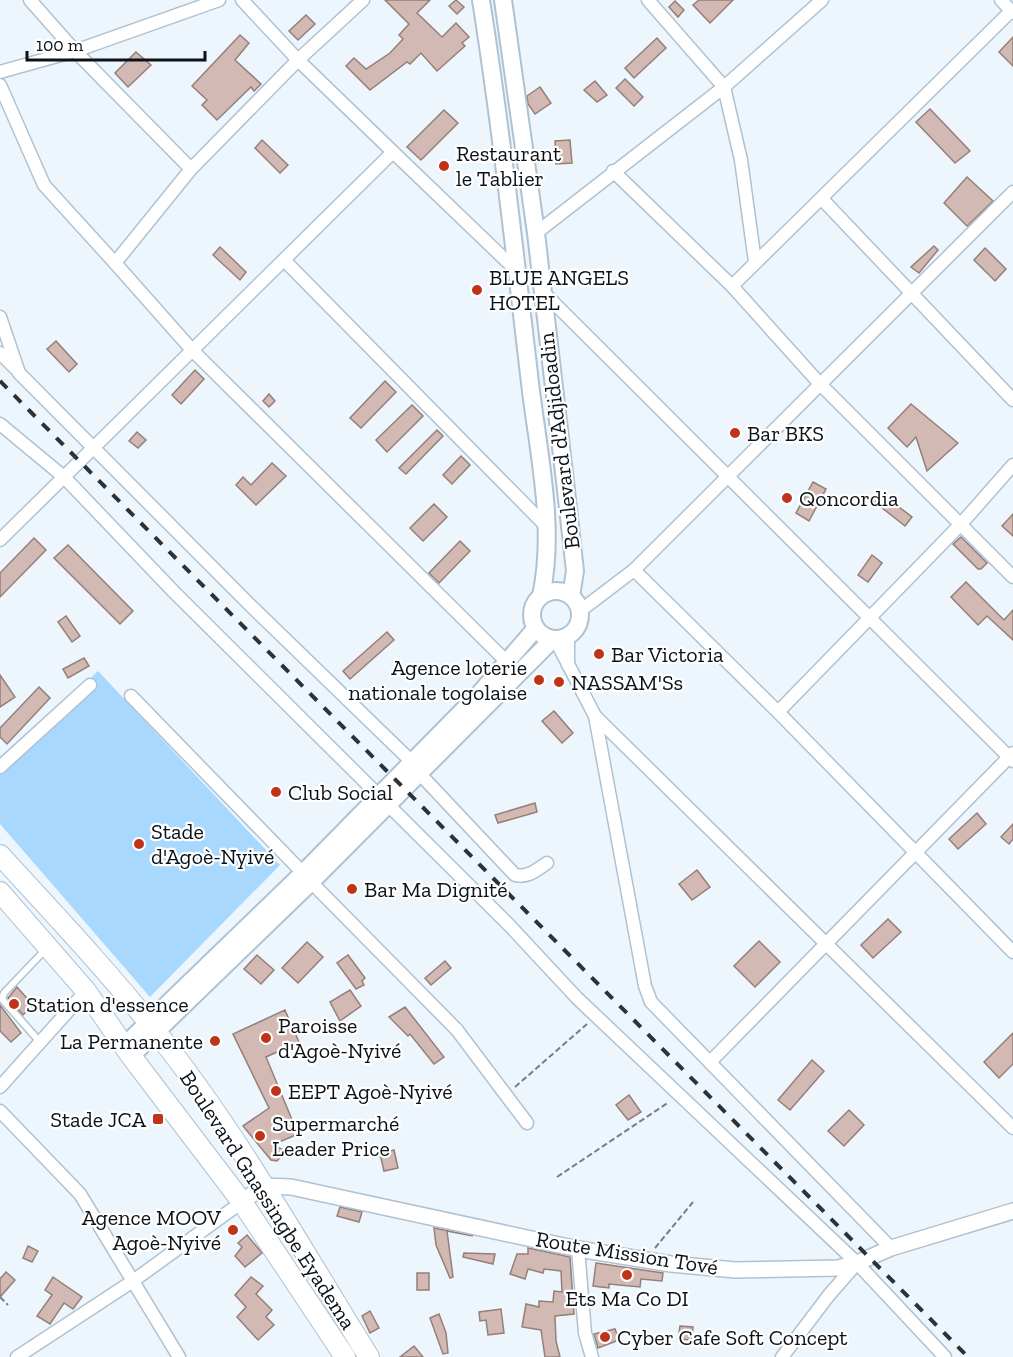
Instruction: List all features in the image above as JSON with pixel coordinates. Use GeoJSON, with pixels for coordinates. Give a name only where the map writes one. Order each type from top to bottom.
{"type":"FeatureCollection","features":[{"type":"Feature","properties":{"kind":"highway","name":"Boulevard Gnassingbe Eyadema"},"geometry":{"type":"LineString","coordinates":[[0,855],[153,1027],[204,1097],[263,1186],[369,1357]]}},
{"type":"Feature","properties":{"kind":"highway","name":"Boulevard Gnassingbe Eyadema"},"geometry":{"type":"LineString","coordinates":[[0,892],[86,990],[127,1051],[242,1202],[345,1357]]}},
{"type":"Feature","properties":{"kind":"main road","name":"Boulevard d'Adjidoadin"},"geometry":{"type":"LineString","coordinates":[[481,0],[517,271],[546,526],[545,574],[541,596]]}},
{"type":"Feature","properties":{"kind":"main road","name":"Boulevard d'Adjidoadin"},"geometry":{"type":"LineString","coordinates":[[503,0],[536,233],[576,602]]}},
{"type":"Feature","properties":{"kind":"main road"},"geometry":{"type":"LineString","coordinates":[[127,1051],[307,877],[415,768],[559,638],[575,629],[576,602],[552,590],[541,596],[533,605],[531,617],[543,636],[559,638]]}},
{"type":"Feature","properties":{"kind":"main road"},"geometry":{"type":"LineString","coordinates":[[415,768],[536,628]]}},
{"type":"Feature","properties":{"kind":"street"},"geometry":{"type":"LineString","coordinates":[[30,0],[75,51],[191,169]]}},
{"type":"Feature","properties":{"kind":"street"},"geometry":{"type":"LineString","coordinates":[[0,72],[75,51],[219,0]]}},
{"type":"Feature","properties":{"kind":"street"},"geometry":{"type":"LineString","coordinates":[[242,0],[298,60],[517,271]]}},
{"type":"Feature","properties":{"kind":"street"},"geometry":{"type":"LineString","coordinates":[[115,263],[191,169],[298,60],[363,0]]}},
{"type":"Feature","properties":{"kind":"street"},"geometry":{"type":"LineString","coordinates":[[648,0],[724,87],[741,160],[755,262]]}},
{"type":"Feature","properties":{"kind":"street"},"geometry":{"type":"LineString","coordinates":[[536,233],[724,87],[822,0]]}},
{"type":"Feature","properties":{"kind":"street"},"geometry":{"type":"LineString","coordinates":[[732,286],[1012,12],[1001,0]]}},
{"type":"Feature","properties":{"kind":"street"},"geometry":{"type":"LineString","coordinates":[[0,85],[44,185],[192,350],[508,663]]}},
{"type":"Feature","properties":{"kind":"street"},"geometry":{"type":"LineString","coordinates":[[0,540],[393,152]]}},
{"type":"Feature","properties":{"kind":"street"},"geometry":{"type":"LineString","coordinates":[[613,171],[732,286],[820,384],[1013,577]]}},
{"type":"Feature","properties":{"kind":"street"},"geometry":{"type":"LineString","coordinates":[[576,602],[605,590],[634,570],[1013,192]]}},
{"type":"Feature","properties":{"kind":"street"},"geometry":{"type":"LineString","coordinates":[[822,199],[1013,400]]}},
{"type":"Feature","properties":{"kind":"street"},"geometry":{"type":"LineString","coordinates":[[284,260],[546,526]]}},
{"type":"Feature","properties":{"kind":"street"},"geometry":{"type":"LineString","coordinates":[[542,291],[1012,757],[916,851],[827,945],[711,1061]]}},
{"type":"Feature","properties":{"kind":"street"},"geometry":{"type":"LineString","coordinates":[[0,317],[20,374]]}},
{"type":"Feature","properties":{"kind":"street"},"geometry":{"type":"LineString","coordinates":[[0,353],[92,449],[415,768],[514,875],[522,877],[547,863]]}},
{"type":"Feature","properties":{"kind":"street"},"geometry":{"type":"LineString","coordinates":[[0,424],[64,477],[174,592],[384,799],[596,1016],[680,1093],[857,1263],[945,1357]]}},
{"type":"Feature","properties":{"kind":"street"},"geometry":{"type":"LineString","coordinates":[[778,712],[961,524],[1013,465]]}},
{"type":"Feature","properties":{"kind":"street"},"geometry":{"type":"LineString","coordinates":[[634,570],[916,851],[1013,952]]}},
{"type":"Feature","properties":{"kind":"street"},"geometry":{"type":"LineString","coordinates":[[559,638],[568,669],[595,716],[1013,1128]]}},
{"type":"Feature","properties":{"kind":"street"},"geometry":{"type":"LineString","coordinates":[[0,767],[90,685]]}},
{"type":"Feature","properties":{"kind":"street"},"geometry":{"type":"LineString","coordinates":[[131,696],[457,1030],[527,1123]]}},
{"type":"Feature","properties":{"kind":"street"},"geometry":{"type":"LineString","coordinates":[[595,716],[651,1002],[891,1248]]}},
{"type":"Feature","properties":{"kind":"street"},"geometry":{"type":"LineString","coordinates":[[0,1087],[86,990]]}},
{"type":"Feature","properties":{"kind":"street"},"geometry":{"type":"LineString","coordinates":[[0,1111],[80,1194],[179,1357]]}},
{"type":"Feature","properties":{"kind":"street"},"geometry":{"type":"LineString","coordinates":[[17,1357],[133,1281],[263,1186]]}},
{"type":"Feature","properties":{"kind":"street","name":"Route Mission Tové"},"geometry":{"type":"LineString","coordinates":[[263,1186],[291,1187],[578,1249],[642,1260],[735,1270],[817,1270],[857,1263],[891,1248],[1013,1211]]}},
{"type":"Feature","properties":{"kind":"street"},"geometry":{"type":"LineString","coordinates":[[578,1249],[585,1334],[592,1357]]}},
{"type":"Feature","properties":{"kind":"street"},"geometry":{"type":"LineString","coordinates":[[782,1357],[829,1295],[857,1263]]}},
{"type":"Feature","properties":{"kind":"lane"},"geometry":{"type":"LineString","coordinates":[[40,1042],[2,999],[4,993],[49,946]]}},
{"type":"Feature","properties":{"kind":"path"},"geometry":{"type":"LineString","coordinates":[[506,1093],[570,1041],[596,1016]]}},
{"type":"Feature","properties":{"kind":"path"},"geometry":{"type":"LineString","coordinates":[[557,1177],[653,1115],[680,1093]]}},
{"type":"Feature","properties":{"kind":"path"},"geometry":{"type":"LineString","coordinates":[[642,1260],[679,1222],[693,1202]]}},
{"type":"Feature","properties":{"kind":"path"},"geometry":{"type":"LineString","coordinates":[[0,1297],[8,1305]]}},
{"type":"Feature","properties":{"kind":"shaded area","name":"Stade d'Agoè-Nyivé"},"geometry":{"type":"Polygon","coordinates":[[[98,671],[280,865],[150,997],[0,824],[0,765],[98,671]]]}},
{"type":"Feature","properties":{"kind":"building"},"geometry":{"type":"Polygon","coordinates":[[[385,0],[430,0],[417,13],[442,37],[456,23],[469,37],[462,43],[465,46],[437,71],[421,53],[410,64],[407,62],[370,90],[346,66],[354,58],[366,69],[390,53],[403,39],[399,35],[409,24],[385,0]]]}},
{"type":"Feature","properties":{"kind":"building"},"geometry":{"type":"Polygon","coordinates":[[[456,0],[464,7],[457,14],[449,6],[456,0]]]}},
{"type":"Feature","properties":{"kind":"building"},"geometry":{"type":"Polygon","coordinates":[[[699,0],[733,0],[710,23],[693,5],[699,0]]]}},
{"type":"Feature","properties":{"kind":"building"},"geometry":{"type":"Polygon","coordinates":[[[675,1],[684,10],[678,17],[669,7],[675,1]]]}},
{"type":"Feature","properties":{"kind":"building"},"geometry":{"type":"Polygon","coordinates":[[[306,15],[315,24],[298,40],[289,31],[306,15]]]}},
{"type":"Feature","properties":{"kind":"building"},"geometry":{"type":"Polygon","coordinates":[[[240,35],[249,43],[235,60],[261,84],[254,91],[251,87],[217,120],[202,105],[207,100],[192,86],[240,35]]]}},
{"type":"Feature","properties":{"kind":"building"},"geometry":{"type":"Polygon","coordinates":[[[1013,37],[1013,66],[999,52],[1013,37]]]}},
{"type":"Feature","properties":{"kind":"building"},"geometry":{"type":"Polygon","coordinates":[[[657,38],[666,48],[634,78],[625,68],[657,38]]]}},
{"type":"Feature","properties":{"kind":"building"},"geometry":{"type":"Polygon","coordinates":[[[136,52],[151,65],[128,87],[115,73],[136,52]]]}},
{"type":"Feature","properties":{"kind":"building"},"geometry":{"type":"Polygon","coordinates":[[[625,79],[643,97],[634,106],[616,88],[625,79]]]}},
{"type":"Feature","properties":{"kind":"building"},"geometry":{"type":"Polygon","coordinates":[[[595,81],[607,95],[597,102],[584,90],[595,81]]]}},
{"type":"Feature","properties":{"kind":"building"},"geometry":{"type":"Polygon","coordinates":[[[540,87],[551,103],[535,114],[528,104],[527,96],[540,87]]]}},
{"type":"Feature","properties":{"kind":"building"},"geometry":{"type":"Polygon","coordinates":[[[930,109],[970,151],[955,163],[916,122],[930,109]]]}},
{"type":"Feature","properties":{"kind":"building"},"geometry":{"type":"Polygon","coordinates":[[[444,110],[458,123],[421,160],[407,147],[444,110]]]}},
{"type":"Feature","properties":{"kind":"building"},"geometry":{"type":"Polygon","coordinates":[[[262,140],[288,165],[280,173],[255,148],[262,140]]]}},
{"type":"Feature","properties":{"kind":"building"},"geometry":{"type":"Polygon","coordinates":[[[570,140],[572,163],[556,164],[555,141],[570,140]]]}},
{"type":"Feature","properties":{"kind":"building"},"geometry":{"type":"Polygon","coordinates":[[[967,177],[993,201],[967,226],[944,203],[967,177]]]}},
{"type":"Feature","properties":{"kind":"building"},"geometry":{"type":"Polygon","coordinates":[[[934,246],[938,250],[919,273],[911,267],[934,246]]]}},
{"type":"Feature","properties":{"kind":"building"},"geometry":{"type":"Polygon","coordinates":[[[220,247],[246,272],[240,280],[213,255],[220,247]]]}},
{"type":"Feature","properties":{"kind":"building"},"geometry":{"type":"Polygon","coordinates":[[[985,248],[1006,269],[995,281],[974,260],[985,248]]]}},
{"type":"Feature","properties":{"kind":"building"},"geometry":{"type":"Polygon","coordinates":[[[56,341],[77,364],[69,372],[47,349],[56,341]]]}},
{"type":"Feature","properties":{"kind":"building"},"geometry":{"type":"Polygon","coordinates":[[[195,370],[204,379],[181,404],[172,395],[195,370]]]}},
{"type":"Feature","properties":{"kind":"building"},"geometry":{"type":"Polygon","coordinates":[[[385,381],[396,392],[361,428],[350,418],[385,381]]]}},
{"type":"Feature","properties":{"kind":"building"},"geometry":{"type":"Polygon","coordinates":[[[269,394],[275,401],[269,407],[263,401],[269,394]]]}},
{"type":"Feature","properties":{"kind":"building"},"geometry":{"type":"Polygon","coordinates":[[[911,404],[958,443],[927,471],[916,437],[907,447],[888,428],[911,404]]]}},
{"type":"Feature","properties":{"kind":"building"},"geometry":{"type":"Polygon","coordinates":[[[412,405],[423,416],[387,452],[376,440],[412,405]]]}},
{"type":"Feature","properties":{"kind":"building"},"geometry":{"type":"Polygon","coordinates":[[[437,430],[443,436],[406,474],[399,468],[437,430]]]}},
{"type":"Feature","properties":{"kind":"building"},"geometry":{"type":"Polygon","coordinates":[[[137,432],[146,440],[138,448],[129,441],[137,432]]]}},
{"type":"Feature","properties":{"kind":"building"},"geometry":{"type":"Polygon","coordinates":[[[461,456],[470,465],[452,484],[443,475],[461,456]]]}},
{"type":"Feature","properties":{"kind":"building"},"geometry":{"type":"Polygon","coordinates":[[[272,463],[286,476],[256,505],[236,485],[243,477],[251,485],[272,463]]]}},
{"type":"Feature","properties":{"kind":"building"},"geometry":{"type":"Polygon","coordinates":[[[813,482],[826,489],[809,521],[796,513],[813,482]]]}},
{"type":"Feature","properties":{"kind":"building"},"geometry":{"type":"Polygon","coordinates":[[[882,494],[912,517],[905,526],[872,500],[882,494]]]}},
{"type":"Feature","properties":{"kind":"building"},"geometry":{"type":"Polygon","coordinates":[[[434,504],[447,517],[423,541],[410,528],[434,504]]]}},
{"type":"Feature","properties":{"kind":"building"},"geometry":{"type":"Polygon","coordinates":[[[1013,514],[1013,536],[1002,526],[1013,514]]]}},
{"type":"Feature","properties":{"kind":"building"},"geometry":{"type":"Polygon","coordinates":[[[961,537],[987,563],[981,569],[978,569],[953,544],[961,537]]]}},
{"type":"Feature","properties":{"kind":"building"},"geometry":{"type":"Polygon","coordinates":[[[34,538],[46,550],[0,597],[0,573],[34,538]]]}},
{"type":"Feature","properties":{"kind":"building"},"geometry":{"type":"Polygon","coordinates":[[[460,541],[470,551],[439,583],[429,573],[460,541]]]}},
{"type":"Feature","properties":{"kind":"building"},"geometry":{"type":"Polygon","coordinates":[[[68,545],[133,611],[120,624],[54,558],[68,545]]]}},
{"type":"Feature","properties":{"kind":"building"},"geometry":{"type":"Polygon","coordinates":[[[872,555],[882,563],[868,582],[858,575],[872,555]]]}},
{"type":"Feature","properties":{"kind":"building"},"geometry":{"type":"Polygon","coordinates":[[[966,582],[1004,620],[1013,610],[1013,640],[987,616],[978,625],[951,597],[966,582]]]}},
{"type":"Feature","properties":{"kind":"building"},"geometry":{"type":"Polygon","coordinates":[[[66,616],[80,636],[72,642],[58,622],[66,616]]]}},
{"type":"Feature","properties":{"kind":"building"},"geometry":{"type":"Polygon","coordinates":[[[387,632],[394,640],[350,679],[343,671],[387,632]]]}},
{"type":"Feature","properties":{"kind":"building"},"geometry":{"type":"Polygon","coordinates":[[[84,658],[89,666],[68,678],[63,669],[84,658]]]}},
{"type":"Feature","properties":{"kind":"building"},"geometry":{"type":"Polygon","coordinates":[[[0,675],[15,697],[0,707],[0,675]]]}},
{"type":"Feature","properties":{"kind":"building"},"geometry":{"type":"Polygon","coordinates":[[[39,687],[50,698],[7,744],[0,737],[0,728],[39,687]]]}},
{"type":"Feature","properties":{"kind":"building"},"geometry":{"type":"Polygon","coordinates":[[[554,711],[573,733],[562,743],[542,721],[554,711]]]}},
{"type":"Feature","properties":{"kind":"building"},"geometry":{"type":"Polygon","coordinates":[[[535,803],[537,812],[498,823],[495,815],[535,803]]]}},
{"type":"Feature","properties":{"kind":"building"},"geometry":{"type":"Polygon","coordinates":[[[977,813],[986,824],[958,849],[949,839],[977,813]]]}},
{"type":"Feature","properties":{"kind":"building"},"geometry":{"type":"Polygon","coordinates":[[[1013,824],[1013,839],[1009,844],[1001,837],[1013,824]]]}},
{"type":"Feature","properties":{"kind":"building"},"geometry":{"type":"Polygon","coordinates":[[[697,870],[710,887],[692,900],[679,884],[697,870]]]}},
{"type":"Feature","properties":{"kind":"building"},"geometry":{"type":"Polygon","coordinates":[[[888,919],[901,932],[873,958],[861,945],[888,919]]]}},
{"type":"Feature","properties":{"kind":"building"},"geometry":{"type":"Polygon","coordinates":[[[759,941],[780,962],[755,987],[734,966],[759,941]]]}},
{"type":"Feature","properties":{"kind":"building"},"geometry":{"type":"Polygon","coordinates":[[[307,942],[323,957],[298,983],[282,968],[307,942]]]}},
{"type":"Feature","properties":{"kind":"building"},"geometry":{"type":"Polygon","coordinates":[[[257,955],[274,970],[261,984],[244,969],[257,955]]]}},
{"type":"Feature","properties":{"kind":"building"},"geometry":{"type":"Polygon","coordinates":[[[348,955],[365,978],[362,981],[364,985],[356,989],[337,963],[348,955]]]}},
{"type":"Feature","properties":{"kind":"building"},"geometry":{"type":"Polygon","coordinates":[[[445,961],[451,968],[431,985],[425,978],[445,961]]]}},
{"type":"Feature","properties":{"kind":"building"},"geometry":{"type":"Polygon","coordinates":[[[17,987],[33,1005],[23,1015],[8,998],[17,987]]]}},
{"type":"Feature","properties":{"kind":"building"},"geometry":{"type":"Polygon","coordinates":[[[350,990],[361,1006],[340,1021],[330,1002],[350,990]]]}},
{"type":"Feature","properties":{"kind":"building"},"geometry":{"type":"Polygon","coordinates":[[[0,1005],[21,1033],[11,1042],[0,1031],[0,1005]]]}},
{"type":"Feature","properties":{"kind":"building"},"geometry":{"type":"Polygon","coordinates":[[[405,1007],[444,1057],[434,1064],[410,1034],[408,1036],[389,1017],[405,1007]]]}},
{"type":"Feature","properties":{"kind":"building"},"geometry":{"type":"Polygon","coordinates":[[[285,1010],[299,1042],[266,1057],[298,1134],[272,1145],[286,1151],[277,1161],[271,1160],[243,1126],[269,1108],[233,1034],[285,1010]]]}},
{"type":"Feature","properties":{"kind":"building"},"geometry":{"type":"Polygon","coordinates":[[[1013,1033],[1013,1064],[999,1078],[984,1062],[1013,1033]]]}},
{"type":"Feature","properties":{"kind":"building"},"geometry":{"type":"Polygon","coordinates":[[[812,1060],[824,1071],[790,1110],[778,1100],[812,1060]]]}},
{"type":"Feature","properties":{"kind":"building"},"geometry":{"type":"Polygon","coordinates":[[[629,1095],[641,1112],[628,1120],[616,1105],[629,1095]]]}},
{"type":"Feature","properties":{"kind":"building"},"geometry":{"type":"Polygon","coordinates":[[[849,1110],[864,1125],[844,1146],[828,1131],[849,1110]]]}},
{"type":"Feature","properties":{"kind":"building"},"geometry":{"type":"Polygon","coordinates":[[[394,1150],[398,1168],[384,1171],[380,1154],[394,1150]]]}},
{"type":"Feature","properties":{"kind":"building"},"geometry":{"type":"Polygon","coordinates":[[[340,1207],[362,1212],[359,1222],[337,1216],[340,1207]]]}},
{"type":"Feature","properties":{"kind":"building"},"geometry":{"type":"Polygon","coordinates":[[[434,1228],[473,1236],[447,1231],[453,1277],[450,1278],[436,1245],[434,1228]]]}},
{"type":"Feature","properties":{"kind":"building"},"geometry":{"type":"Polygon","coordinates":[[[247,1235],[262,1253],[245,1267],[235,1256],[242,1247],[238,1243],[247,1235]]]}},
{"type":"Feature","properties":{"kind":"building"},"geometry":{"type":"Polygon","coordinates":[[[28,1246],[38,1251],[32,1262],[23,1258],[28,1246]]]}},
{"type":"Feature","properties":{"kind":"building"},"geometry":{"type":"Polygon","coordinates":[[[528,1248],[570,1257],[574,1314],[555,1316],[556,1341],[560,1357],[545,1357],[541,1330],[522,1327],[526,1304],[539,1307],[539,1301],[553,1302],[554,1291],[562,1292],[561,1271],[544,1269],[543,1273],[528,1269],[525,1279],[510,1274],[517,1254],[528,1254],[528,1248]]]}},
{"type":"Feature","properties":{"kind":"building"},"geometry":{"type":"Polygon","coordinates":[[[464,1253],[495,1254],[493,1264],[463,1257],[464,1253]]]}},
{"type":"Feature","properties":{"kind":"building"},"geometry":{"type":"Polygon","coordinates":[[[596,1263],[663,1273],[662,1281],[641,1279],[640,1287],[609,1284],[609,1288],[593,1286],[596,1263]]]}},
{"type":"Feature","properties":{"kind":"building"},"geometry":{"type":"Polygon","coordinates":[[[6,1272],[15,1280],[0,1297],[0,1279],[6,1272]]]}},
{"type":"Feature","properties":{"kind":"building"},"geometry":{"type":"Polygon","coordinates":[[[417,1273],[429,1273],[429,1290],[417,1290],[417,1273]]]}},
{"type":"Feature","properties":{"kind":"building"},"geometry":{"type":"Polygon","coordinates":[[[53,1277],[82,1297],[73,1309],[64,1303],[50,1324],[37,1316],[52,1295],[45,1290],[53,1277]]]}},
{"type":"Feature","properties":{"kind":"building"},"geometry":{"type":"Polygon","coordinates":[[[251,1277],[263,1286],[256,1294],[272,1310],[266,1317],[274,1325],[258,1340],[237,1317],[246,1307],[235,1295],[251,1277]]]}},
{"type":"Feature","properties":{"kind":"building"},"geometry":{"type":"Polygon","coordinates":[[[501,1309],[504,1333],[488,1335],[486,1320],[480,1321],[479,1312],[501,1309]]]}},
{"type":"Feature","properties":{"kind":"building"},"geometry":{"type":"Polygon","coordinates":[[[370,1311],[379,1328],[370,1333],[362,1316],[370,1311]]]}},
{"type":"Feature","properties":{"kind":"building"},"geometry":{"type":"Polygon","coordinates":[[[439,1314],[446,1333],[448,1353],[443,1354],[430,1318],[439,1314]]]}},
{"type":"Feature","properties":{"kind":"building"},"geometry":{"type":"Polygon","coordinates":[[[680,1326],[693,1327],[692,1340],[678,1339],[680,1326]]]}},
{"type":"Feature","properties":{"kind":"building","name":"Cyber Cafe Soft Concept"},"geometry":{"type":"Polygon","coordinates":[[[615,1329],[619,1340],[598,1348],[594,1334],[615,1329]]]}},
{"type":"Feature","properties":{"kind":"building"},"geometry":{"type":"Polygon","coordinates":[[[414,1346],[423,1357],[400,1357],[414,1346]]]}},
{"type":"Feature","properties":{"kind":"railway"},"geometry":{"type":"LineString","coordinates":[[0,381],[968,1357]]}},
{"type":"Feature","properties":{"kind":"place","name":"Restaurant le Tablier"},"geometry":{"type":"Point","coordinates":[444,166]}},
{"type":"Feature","properties":{"kind":"place","name":"BLUE ANGELS HOTEL"},"geometry":{"type":"Point","coordinates":[477,290]}},
{"type":"Feature","properties":{"kind":"place","name":"Bar BKS"},"geometry":{"type":"Point","coordinates":[735,433]}},
{"type":"Feature","properties":{"kind":"place","name":"Qoncordia"},"geometry":{"type":"Point","coordinates":[787,498]}},
{"type":"Feature","properties":{"kind":"place","name":"Bar Victoria"},"geometry":{"type":"Point","coordinates":[599,654]}},
{"type":"Feature","properties":{"kind":"place","name":"Agence loterie nationale togolaise"},"geometry":{"type":"Point","coordinates":[539,680]}},
{"type":"Feature","properties":{"kind":"place","name":"NASSAM'Ss"},"geometry":{"type":"Point","coordinates":[559,682]}},
{"type":"Feature","properties":{"kind":"place","name":"Club Social"},"geometry":{"type":"Point","coordinates":[276,792]}},
{"type":"Feature","properties":{"kind":"place","name":"Stade d'Agoè-Nyivé"},"geometry":{"type":"Point","coordinates":[139,844]}},
{"type":"Feature","properties":{"kind":"place","name":"Bar Ma Dignité"},"geometry":{"type":"Point","coordinates":[352,889]}},
{"type":"Feature","properties":{"kind":"place","name":"Station d'essence"},"geometry":{"type":"Point","coordinates":[14,1004]}},
{"type":"Feature","properties":{"kind":"place","name":"Paroisse d'Agoè-Nyivé"},"geometry":{"type":"Point","coordinates":[266,1038]}},
{"type":"Feature","properties":{"kind":"place","name":"La Permanente"},"geometry":{"type":"Point","coordinates":[215,1041]}},
{"type":"Feature","properties":{"kind":"place","name":"EEPT Agoè-Nyivé"},"geometry":{"type":"Point","coordinates":[276,1091]}},
{"type":"Feature","properties":{"kind":"place","name":"Stade JCA"},"geometry":{"type":"Point","coordinates":[158,1119]}},
{"type":"Feature","properties":{"kind":"place","name":"Supermarché Leader Price"},"geometry":{"type":"Point","coordinates":[260,1136]}},
{"type":"Feature","properties":{"kind":"place","name":"Agence MOOV Agoè-Nyivé"},"geometry":{"type":"Point","coordinates":[233,1230]}},
{"type":"Feature","properties":{"kind":"place","name":"Ets Ma Co DI"},"geometry":{"type":"Point","coordinates":[627,1275]}},
{"type":"Feature","properties":{"kind":"place","name":"Cyber Cafe Soft Concept"},"geometry":{"type":"Point","coordinates":[605,1337]}}]}
